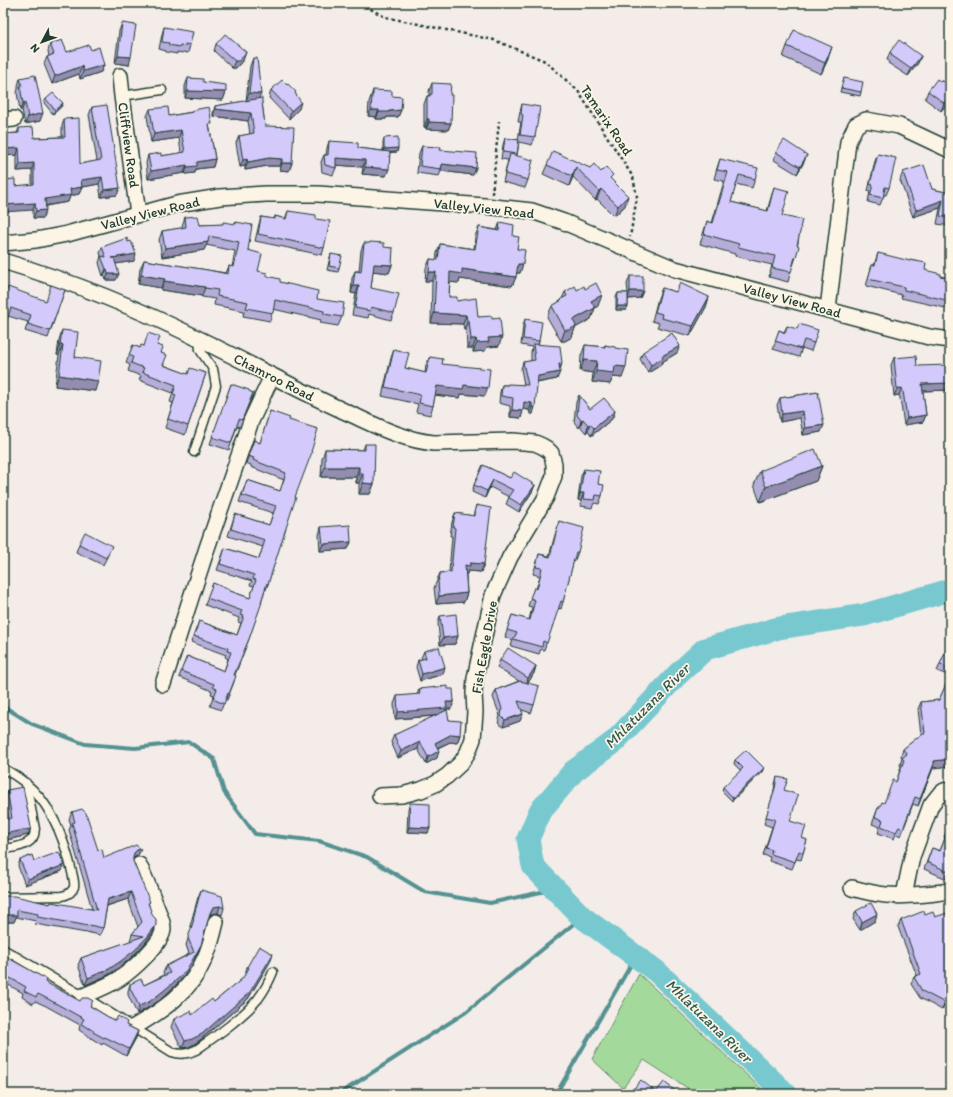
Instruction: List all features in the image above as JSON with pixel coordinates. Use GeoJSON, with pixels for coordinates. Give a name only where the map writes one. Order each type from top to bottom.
{"type":"FeatureCollection","features":[{"type":"Feature","properties":{"kind":"street","name":"Cliffview Road"},"geometry":{"type":"LineString","coordinates":[[120,76],[138,214]]}},
{"type":"Feature","properties":{"kind":"street"},"geometry":{"type":"LineString","coordinates":[[828,309],[848,142],[856,124],[866,120],[899,126],[950,150]]}},
{"type":"Feature","properties":{"kind":"street","name":"Valley View Road"},"geometry":{"type":"LineString","coordinates":[[3,243],[36,240],[67,234],[177,204],[220,197],[266,194],[318,194],[491,206],[532,211],[564,222],[675,270],[929,336],[950,340]]}},
{"type":"Feature","properties":{"kind":"street","name":"Chamroo Road"},"geometry":{"type":"LineString","coordinates":[[3,261],[61,280],[135,308],[199,338],[333,406],[405,438],[434,443],[513,441],[535,443],[547,449],[551,454]]}},
{"type":"Feature","properties":{"kind":"street"},"geometry":{"type":"LineString","coordinates":[[163,684],[207,548],[251,421],[272,376]]}},
{"type":"Feature","properties":{"kind":"street","name":"Fish Eagle Drive"},"geometry":{"type":"LineString","coordinates":[[380,796],[402,795],[421,790],[435,784],[447,776],[461,763],[468,752],[473,739],[475,678],[493,595],[510,557],[546,497],[554,476],[554,464],[551,454]]}},
{"type":"Feature","properties":{"kind":"street"},"geometry":{"type":"LineString","coordinates":[[904,895],[912,857],[931,805],[941,793],[950,789]]}},
{"type":"Feature","properties":{"kind":"street"},"geometry":{"type":"LineString","coordinates":[[83,996],[120,978],[148,954],[161,936],[163,929],[160,916],[139,865]]}},
{"type":"Feature","properties":{"kind":"street"},"geometry":{"type":"LineString","coordinates":[[852,888],[887,895],[932,894],[950,891]]}},
{"type":"Feature","properties":{"kind":"street"},"geometry":{"type":"LineString","coordinates":[[134,1027],[176,999],[192,981],[204,962],[216,922]]}},
{"type":"Feature","properties":{"kind":"lane"},"geometry":{"type":"LineString","coordinates":[[122,96],[162,90]]}},
{"type":"Feature","properties":{"kind":"lane"},"geometry":{"type":"LineString","coordinates":[[194,452],[216,386],[214,369],[200,350],[199,338]]}},
{"type":"Feature","properties":{"kind":"lane"},"geometry":{"type":"LineString","coordinates":[[3,768],[26,782],[49,810],[62,837],[71,869],[74,887],[71,891],[62,896],[3,897]]}},
{"type":"Feature","properties":{"kind":"lane"},"geometry":{"type":"LineString","coordinates":[[3,849],[26,844],[31,841],[34,835],[35,829],[26,782]]}},
{"type":"Feature","properties":{"kind":"lane"},"geometry":{"type":"LineString","coordinates":[[3,949],[134,1027],[172,1052],[180,1055],[196,1050],[244,1013],[258,999],[273,972]]}},
{"type":"Feature","properties":{"kind":"path","name":"Tamarix Road"},"geometry":{"type":"LineString","coordinates":[[360,3],[385,17],[494,40],[545,61],[578,91],[633,178],[637,197],[628,249]]}},
{"type":"Feature","properties":{"kind":"path"},"geometry":{"type":"LineString","coordinates":[[491,206],[499,121]]}},
{"type":"Feature","properties":{"kind":"green space"},"geometry":{"type":"Polygon","coordinates":[[[639,974],[767,1094],[695,1094],[644,1060],[623,1088],[592,1059],[639,974]]]}},
{"type":"Feature","properties":{"kind":"building"},"geometry":{"type":"Polygon","coordinates":[[[122,23],[136,25],[131,57],[118,56],[122,23]]]}},
{"type":"Feature","properties":{"kind":"building"},"geometry":{"type":"Polygon","coordinates":[[[164,27],[193,32],[190,45],[185,44],[185,46],[180,45],[179,47],[162,42],[164,27]]]}},
{"type":"Feature","properties":{"kind":"building"},"geometry":{"type":"Polygon","coordinates":[[[794,30],[832,47],[825,63],[787,46],[794,30]]]}},
{"type":"Feature","properties":{"kind":"building"},"geometry":{"type":"Polygon","coordinates":[[[225,34],[246,52],[239,61],[235,61],[216,44],[225,34]]]}},
{"type":"Feature","properties":{"kind":"building"},"geometry":{"type":"Polygon","coordinates":[[[62,40],[67,52],[89,45],[91,50],[99,47],[104,65],[83,71],[82,66],[55,76],[47,57],[54,54],[50,44],[62,40]]]}},
{"type":"Feature","properties":{"kind":"building"},"geometry":{"type":"Polygon","coordinates":[[[899,40],[921,56],[911,69],[891,55],[892,54],[890,52],[899,40]]]}},
{"type":"Feature","properties":{"kind":"building"},"geometry":{"type":"Polygon","coordinates":[[[253,58],[257,58],[261,94],[249,93],[253,58]]]}},
{"type":"Feature","properties":{"kind":"building"},"geometry":{"type":"Polygon","coordinates":[[[35,75],[43,113],[28,117],[25,102],[23,103],[20,78],[35,75]]]}},
{"type":"Feature","properties":{"kind":"building"},"geometry":{"type":"Polygon","coordinates":[[[188,78],[203,79],[203,82],[226,85],[226,92],[187,91],[188,78]]]}},
{"type":"Feature","properties":{"kind":"building"},"geometry":{"type":"Polygon","coordinates":[[[844,78],[863,82],[861,92],[841,88],[844,78]]]}},
{"type":"Feature","properties":{"kind":"building"},"geometry":{"type":"Polygon","coordinates":[[[937,79],[941,82],[942,80],[950,87],[950,96],[944,103],[928,91],[937,79]]]}},
{"type":"Feature","properties":{"kind":"building"},"geometry":{"type":"Polygon","coordinates":[[[282,80],[296,92],[295,93],[301,102],[291,111],[271,90],[282,80]]]}},
{"type":"Feature","properties":{"kind":"building"},"geometry":{"type":"Polygon","coordinates":[[[432,83],[451,84],[451,123],[429,122],[429,119],[427,119],[427,96],[432,94],[432,83]]]}},
{"type":"Feature","properties":{"kind":"building"},"geometry":{"type":"Polygon","coordinates":[[[373,90],[392,91],[392,96],[402,97],[401,110],[379,112],[379,110],[371,110],[373,90]]]}},
{"type":"Feature","properties":{"kind":"building"},"geometry":{"type":"Polygon","coordinates":[[[53,93],[63,103],[55,110],[46,99],[53,93]]]}},
{"type":"Feature","properties":{"kind":"building"},"geometry":{"type":"Polygon","coordinates":[[[262,98],[265,126],[294,127],[292,163],[282,163],[282,159],[269,158],[248,162],[247,159],[243,160],[239,136],[254,133],[251,113],[215,109],[215,106],[262,98]]]}},
{"type":"Feature","properties":{"kind":"building"},"geometry":{"type":"Polygon","coordinates":[[[522,104],[540,107],[535,137],[520,135],[523,115],[521,114],[522,104]]]}},
{"type":"Feature","properties":{"kind":"building"},"geometry":{"type":"Polygon","coordinates":[[[107,105],[120,188],[104,190],[102,177],[81,180],[82,187],[70,189],[71,195],[45,199],[46,210],[36,211],[35,203],[3,205],[3,180],[15,179],[15,186],[34,184],[34,163],[20,164],[19,148],[3,149],[3,134],[19,133],[19,128],[33,127],[34,138],[65,137],[64,119],[79,118],[80,164],[101,160],[92,107],[107,105]]]}},
{"type":"Feature","properties":{"kind":"building"},"geometry":{"type":"Polygon","coordinates":[[[168,107],[169,116],[193,112],[193,110],[209,107],[212,124],[209,124],[215,159],[197,162],[197,166],[187,167],[187,165],[151,171],[148,155],[161,153],[161,156],[185,152],[181,130],[154,134],[150,109],[168,107]]]}},
{"type":"Feature","properties":{"kind":"building"},"geometry":{"type":"Polygon","coordinates":[[[398,137],[398,148],[384,149],[384,138],[398,137]]]}},
{"type":"Feature","properties":{"kind":"building"},"geometry":{"type":"Polygon","coordinates":[[[505,138],[519,140],[517,154],[503,152],[505,138]]]}},
{"type":"Feature","properties":{"kind":"building"},"geometry":{"type":"Polygon","coordinates":[[[784,140],[807,155],[800,167],[776,152],[784,140]]]}},
{"type":"Feature","properties":{"kind":"building"},"geometry":{"type":"Polygon","coordinates":[[[329,141],[358,143],[358,148],[390,152],[389,169],[365,167],[365,160],[336,158],[336,168],[325,165],[324,155],[328,155],[329,141]]]}},
{"type":"Feature","properties":{"kind":"building"},"geometry":{"type":"Polygon","coordinates":[[[422,146],[441,147],[440,150],[477,153],[476,168],[442,164],[441,169],[420,166],[422,146]]]}},
{"type":"Feature","properties":{"kind":"building"},"geometry":{"type":"Polygon","coordinates":[[[553,151],[590,168],[594,164],[601,172],[606,167],[613,175],[610,178],[628,196],[618,206],[601,189],[599,191],[576,167],[572,176],[547,165],[553,151]]]}},
{"type":"Feature","properties":{"kind":"building"},"geometry":{"type":"Polygon","coordinates":[[[510,154],[533,160],[528,180],[505,174],[510,154]]]}},
{"type":"Feature","properties":{"kind":"building"},"geometry":{"type":"Polygon","coordinates":[[[878,154],[896,158],[889,188],[885,187],[883,198],[870,195],[873,185],[870,184],[878,154]]]}},
{"type":"Feature","properties":{"kind":"building"},"geometry":{"type":"Polygon","coordinates":[[[720,159],[758,168],[755,179],[739,175],[731,202],[768,211],[774,187],[789,191],[782,216],[802,220],[797,245],[799,246],[791,272],[772,268],[775,256],[738,247],[739,244],[704,234],[707,221],[713,223],[728,172],[717,170],[720,159]]]}},
{"type":"Feature","properties":{"kind":"building"},"geometry":{"type":"Polygon","coordinates":[[[924,165],[932,189],[950,193],[950,198],[948,199],[950,199],[950,218],[940,216],[943,200],[916,210],[903,172],[924,165]]]}},
{"type":"Feature","properties":{"kind":"building"},"geometry":{"type":"Polygon","coordinates":[[[288,211],[316,215],[316,219],[330,221],[324,248],[258,234],[261,217],[275,219],[275,216],[286,219],[288,211]]]}},
{"type":"Feature","properties":{"kind":"building"},"geometry":{"type":"Polygon","coordinates":[[[198,216],[200,225],[223,224],[223,222],[236,224],[236,222],[252,225],[248,250],[262,254],[258,271],[267,273],[267,276],[280,279],[280,282],[318,291],[317,299],[344,303],[342,317],[324,314],[324,311],[275,300],[273,313],[246,308],[248,302],[217,296],[218,290],[164,281],[165,279],[141,275],[144,260],[228,274],[229,266],[234,267],[239,242],[209,236],[208,242],[165,248],[162,231],[186,227],[185,217],[198,216]]]}},
{"type":"Feature","properties":{"kind":"building"},"geometry":{"type":"Polygon","coordinates":[[[500,222],[514,225],[513,236],[519,237],[517,249],[525,250],[523,264],[518,264],[516,277],[462,269],[462,274],[450,272],[449,297],[457,297],[457,301],[476,298],[478,317],[492,316],[492,319],[500,318],[502,337],[488,338],[489,342],[477,343],[476,339],[471,339],[469,321],[467,321],[466,315],[434,313],[436,272],[429,272],[430,259],[438,260],[440,244],[475,249],[479,227],[499,231],[500,222]]]}},
{"type":"Feature","properties":{"kind":"building"},"geometry":{"type":"Polygon","coordinates":[[[127,238],[128,242],[131,241],[136,254],[112,258],[114,258],[119,274],[108,274],[101,256],[106,257],[102,247],[127,238]]]}},
{"type":"Feature","properties":{"kind":"building"},"geometry":{"type":"Polygon","coordinates":[[[364,243],[384,243],[384,247],[393,248],[392,265],[374,264],[371,288],[399,294],[394,313],[371,307],[370,311],[355,308],[359,286],[353,286],[355,271],[361,272],[364,243]]]}},
{"type":"Feature","properties":{"kind":"building"},"geometry":{"type":"Polygon","coordinates":[[[878,253],[910,261],[926,263],[925,270],[950,278],[948,289],[950,289],[950,301],[904,290],[904,287],[868,279],[872,265],[875,265],[878,253]]]}},
{"type":"Feature","properties":{"kind":"building"},"geometry":{"type":"Polygon","coordinates":[[[331,254],[342,256],[339,268],[329,266],[331,254]]]}},
{"type":"Feature","properties":{"kind":"building"},"geometry":{"type":"Polygon","coordinates":[[[630,276],[643,276],[643,291],[630,291],[630,276]]]}},
{"type":"Feature","properties":{"kind":"building"},"geometry":{"type":"Polygon","coordinates":[[[596,283],[602,295],[591,301],[595,308],[573,320],[576,326],[569,330],[565,330],[552,306],[567,296],[565,292],[575,286],[577,290],[584,286],[585,289],[596,283]]]}},
{"type":"Feature","properties":{"kind":"building"},"geometry":{"type":"Polygon","coordinates":[[[680,283],[709,297],[693,326],[661,318],[662,314],[655,312],[662,288],[676,292],[680,283]]]}},
{"type":"Feature","properties":{"kind":"building"},"geometry":{"type":"Polygon","coordinates":[[[51,285],[65,290],[50,331],[28,324],[31,315],[11,308],[7,319],[3,318],[3,302],[8,287],[46,301],[51,285]]]}},
{"type":"Feature","properties":{"kind":"building"},"geometry":{"type":"Polygon","coordinates":[[[618,293],[628,293],[628,306],[617,306],[618,293]]]}},
{"type":"Feature","properties":{"kind":"building"},"geometry":{"type":"Polygon","coordinates":[[[525,319],[542,322],[539,341],[523,339],[525,319]]]}},
{"type":"Feature","properties":{"kind":"building"},"geometry":{"type":"Polygon","coordinates":[[[799,324],[818,330],[814,343],[804,340],[801,349],[775,341],[779,330],[785,333],[787,326],[797,329],[799,324]]]}},
{"type":"Feature","properties":{"kind":"building"},"geometry":{"type":"Polygon","coordinates":[[[62,330],[78,332],[75,357],[101,361],[98,381],[59,375],[63,345],[60,345],[62,330]]]}},
{"type":"Feature","properties":{"kind":"building"},"geometry":{"type":"Polygon","coordinates":[[[148,333],[160,337],[157,345],[163,347],[161,353],[167,355],[163,365],[188,374],[190,368],[206,373],[188,426],[168,419],[176,395],[173,394],[176,385],[142,372],[144,368],[131,363],[133,357],[129,355],[133,345],[140,348],[141,345],[144,346],[148,333]]]}},
{"type":"Feature","properties":{"kind":"building"},"geometry":{"type":"Polygon","coordinates":[[[672,333],[680,346],[662,356],[663,358],[651,365],[643,352],[672,333]]]}},
{"type":"Feature","properties":{"kind":"building"},"geometry":{"type":"Polygon","coordinates":[[[533,344],[560,346],[562,363],[559,364],[560,372],[538,376],[535,407],[532,407],[532,403],[524,402],[523,411],[512,410],[513,398],[501,396],[502,385],[528,385],[523,362],[535,360],[533,344]]]}},
{"type":"Feature","properties":{"kind":"building"},"geometry":{"type":"Polygon","coordinates":[[[585,345],[605,347],[605,345],[628,350],[626,367],[615,366],[614,373],[596,371],[597,361],[584,360],[585,345]]]}},
{"type":"Feature","properties":{"kind":"building"},"geometry":{"type":"Polygon","coordinates":[[[394,349],[409,353],[405,368],[426,373],[430,357],[443,359],[442,364],[490,369],[488,388],[464,385],[463,389],[437,386],[433,406],[419,403],[421,395],[385,387],[394,349]]]}},
{"type":"Feature","properties":{"kind":"building"},"geometry":{"type":"Polygon","coordinates":[[[916,356],[917,366],[950,365],[950,383],[922,384],[926,415],[907,418],[902,388],[897,389],[894,358],[916,356]]]}},
{"type":"Feature","properties":{"kind":"building"},"geometry":{"type":"Polygon","coordinates":[[[231,384],[249,390],[253,393],[242,420],[239,419],[231,443],[212,437],[231,384]]]}},
{"type":"Feature","properties":{"kind":"building"},"geometry":{"type":"Polygon","coordinates":[[[818,392],[824,425],[805,428],[803,411],[782,414],[780,398],[818,392]]]}},
{"type":"Feature","properties":{"kind":"building"},"geometry":{"type":"Polygon","coordinates":[[[579,395],[590,409],[604,398],[615,411],[594,428],[590,424],[588,425],[583,419],[581,420],[577,415],[579,395]]]}},
{"type":"Feature","properties":{"kind":"building"},"geometry":{"type":"Polygon","coordinates":[[[270,411],[290,418],[289,420],[318,429],[312,452],[295,497],[262,602],[234,675],[236,676],[224,704],[213,699],[217,689],[213,687],[214,684],[181,671],[187,656],[224,671],[231,652],[227,651],[228,648],[194,636],[199,621],[237,635],[244,616],[240,615],[242,611],[207,598],[213,583],[250,598],[256,580],[253,579],[254,575],[220,564],[225,548],[259,559],[265,540],[231,529],[235,514],[269,525],[276,506],[242,495],[247,480],[280,491],[286,473],[253,460],[254,458],[248,456],[254,440],[260,443],[270,411]]]}},
{"type":"Feature","properties":{"kind":"building"},"geometry":{"type":"Polygon","coordinates":[[[365,444],[375,444],[374,484],[363,483],[363,473],[359,473],[359,467],[325,467],[325,449],[365,450],[365,444]]]}},
{"type":"Feature","properties":{"kind":"building"},"geometry":{"type":"Polygon","coordinates":[[[815,449],[822,466],[766,487],[760,471],[815,449]]]}},
{"type":"Feature","properties":{"kind":"building"},"geometry":{"type":"Polygon","coordinates":[[[483,465],[510,478],[514,472],[535,485],[521,505],[508,497],[513,490],[493,480],[487,491],[474,485],[483,465]]]}},
{"type":"Feature","properties":{"kind":"building"},"geometry":{"type":"Polygon","coordinates":[[[584,469],[600,471],[598,484],[604,485],[602,496],[596,495],[595,500],[583,499],[584,493],[580,493],[584,469]]]}},
{"type":"Feature","properties":{"kind":"building"},"geometry":{"type":"Polygon","coordinates":[[[476,505],[491,508],[484,564],[470,563],[470,566],[465,565],[467,593],[439,596],[438,577],[440,576],[440,573],[451,572],[455,513],[475,516],[476,505]]]}},
{"type":"Feature","properties":{"kind":"building"},"geometry":{"type":"Polygon","coordinates":[[[559,521],[584,528],[563,602],[561,601],[547,643],[543,641],[542,647],[513,639],[517,633],[507,630],[512,615],[530,620],[535,600],[530,598],[534,588],[537,589],[542,568],[536,567],[539,554],[550,557],[559,521]]]}},
{"type":"Feature","properties":{"kind":"building"},"geometry":{"type":"Polygon","coordinates":[[[350,525],[351,542],[323,544],[321,527],[350,525]]]}},
{"type":"Feature","properties":{"kind":"building"},"geometry":{"type":"Polygon","coordinates":[[[85,532],[112,546],[106,558],[79,544],[85,532]]]}},
{"type":"Feature","properties":{"kind":"building"},"geometry":{"type":"Polygon","coordinates":[[[456,614],[458,636],[443,638],[440,616],[456,614]]]}},
{"type":"Feature","properties":{"kind":"building"},"geometry":{"type":"Polygon","coordinates":[[[439,647],[445,667],[422,674],[418,660],[426,658],[424,651],[439,647]]]}},
{"type":"Feature","properties":{"kind":"building"},"geometry":{"type":"Polygon","coordinates":[[[508,648],[536,666],[528,678],[500,660],[508,648]]]}},
{"type":"Feature","properties":{"kind":"building"},"geometry":{"type":"Polygon","coordinates":[[[947,648],[950,649],[950,668],[940,664],[947,648]]]}},
{"type":"Feature","properties":{"kind":"building"},"geometry":{"type":"Polygon","coordinates":[[[950,675],[950,759],[934,761],[920,799],[915,797],[903,829],[899,827],[896,832],[881,826],[883,820],[875,817],[878,808],[882,802],[884,803],[893,780],[896,782],[904,760],[902,758],[907,754],[903,749],[925,733],[921,702],[939,700],[950,675]]]}},
{"type":"Feature","properties":{"kind":"building"},"geometry":{"type":"Polygon","coordinates":[[[520,681],[539,686],[534,705],[518,701],[523,714],[505,720],[501,716],[502,709],[496,690],[520,681]]]}},
{"type":"Feature","properties":{"kind":"building"},"geometry":{"type":"Polygon","coordinates":[[[448,686],[448,689],[453,689],[454,702],[446,702],[447,708],[398,712],[397,696],[420,694],[419,689],[448,686]]]}},
{"type":"Feature","properties":{"kind":"building"},"geometry":{"type":"Polygon","coordinates":[[[447,710],[449,720],[461,721],[460,735],[452,734],[435,743],[439,751],[428,757],[420,742],[401,751],[394,735],[447,710]]]}},
{"type":"Feature","properties":{"kind":"building"},"geometry":{"type":"Polygon","coordinates":[[[746,750],[764,768],[733,798],[723,787],[743,768],[735,760],[746,750]]]}},
{"type":"Feature","properties":{"kind":"building"},"geometry":{"type":"Polygon","coordinates":[[[777,777],[788,779],[784,790],[798,795],[790,821],[806,826],[802,838],[807,840],[803,853],[799,851],[795,862],[771,854],[772,850],[766,848],[775,819],[766,817],[777,777]]]}},
{"type":"Feature","properties":{"kind":"building"},"geometry":{"type":"Polygon","coordinates":[[[23,787],[31,827],[30,829],[3,834],[3,820],[12,818],[7,790],[23,787]]]}},
{"type":"Feature","properties":{"kind":"building"},"geometry":{"type":"Polygon","coordinates":[[[410,803],[430,804],[430,828],[409,827],[410,803]]]}},
{"type":"Feature","properties":{"kind":"building"},"geometry":{"type":"Polygon","coordinates":[[[82,809],[86,813],[98,850],[102,849],[104,858],[136,845],[141,849],[134,853],[133,861],[150,902],[148,903],[153,916],[156,919],[156,925],[135,950],[109,969],[88,978],[81,958],[144,936],[132,934],[142,922],[131,892],[108,899],[103,928],[38,917],[38,914],[17,910],[17,915],[5,915],[5,913],[3,913],[3,896],[15,896],[50,904],[51,902],[97,910],[72,823],[75,822],[72,812],[82,809]]]}},
{"type":"Feature","properties":{"kind":"building"},"geometry":{"type":"Polygon","coordinates":[[[950,822],[949,872],[927,862],[932,848],[940,851],[950,822]]]}},
{"type":"Feature","properties":{"kind":"building"},"geometry":{"type":"Polygon","coordinates":[[[59,852],[64,865],[28,879],[20,860],[32,855],[34,861],[59,852]]]}},
{"type":"Feature","properties":{"kind":"building"},"geometry":{"type":"Polygon","coordinates":[[[201,890],[222,896],[224,908],[220,906],[213,907],[201,945],[187,969],[162,992],[149,1002],[139,1006],[130,988],[130,984],[141,979],[144,985],[170,973],[166,966],[194,952],[188,938],[201,890]]]}},
{"type":"Feature","properties":{"kind":"building"},"geometry":{"type":"Polygon","coordinates":[[[871,903],[877,914],[862,922],[856,911],[871,903]]]}},
{"type":"Feature","properties":{"kind":"building"},"geometry":{"type":"Polygon","coordinates":[[[924,911],[925,915],[933,912],[935,917],[950,912],[950,969],[947,976],[950,978],[950,992],[945,1003],[922,991],[914,977],[921,974],[901,920],[924,911]]]}},
{"type":"Feature","properties":{"kind":"building"},"geometry":{"type":"Polygon","coordinates":[[[259,946],[273,954],[250,992],[202,1034],[185,1041],[174,1019],[191,1011],[192,1015],[212,999],[214,1002],[242,979],[259,946]]]}},
{"type":"Feature","properties":{"kind":"building"},"geometry":{"type":"Polygon","coordinates":[[[3,955],[46,979],[45,982],[80,1001],[82,998],[88,998],[93,1001],[90,1006],[115,1021],[118,1016],[127,1022],[126,1025],[138,1031],[129,1049],[93,1032],[94,1031],[81,1024],[84,1019],[48,999],[38,994],[36,997],[24,991],[26,987],[3,974],[3,955]]]}},
{"type":"Feature","properties":{"kind":"building"},"geometry":{"type":"Polygon","coordinates":[[[641,1080],[656,1092],[664,1082],[677,1092],[675,1094],[629,1094],[641,1080]]]}},
{"type":"Feature","properties":{"kind":"waterway","name":"Mhlatuzana River"},"geometry":{"type":"LineString","coordinates":[[786,1094],[656,971],[582,917],[533,866],[528,839],[540,811],[574,771],[615,741],[677,675],[705,649],[779,628],[864,615],[950,590]]}},
{"type":"Feature","properties":{"kind":"waterway"},"geometry":{"type":"LineString","coordinates":[[3,706],[32,724],[85,744],[135,748],[189,742],[214,759],[224,792],[255,834],[319,841],[367,857],[425,892],[490,903],[555,889]]}},
{"type":"Feature","properties":{"kind":"waterway"},"geometry":{"type":"LineString","coordinates":[[339,1094],[466,1012],[582,917]]}},
{"type":"Feature","properties":{"kind":"waterway"},"geometry":{"type":"LineString","coordinates":[[556,1094],[636,956]]}}]}
